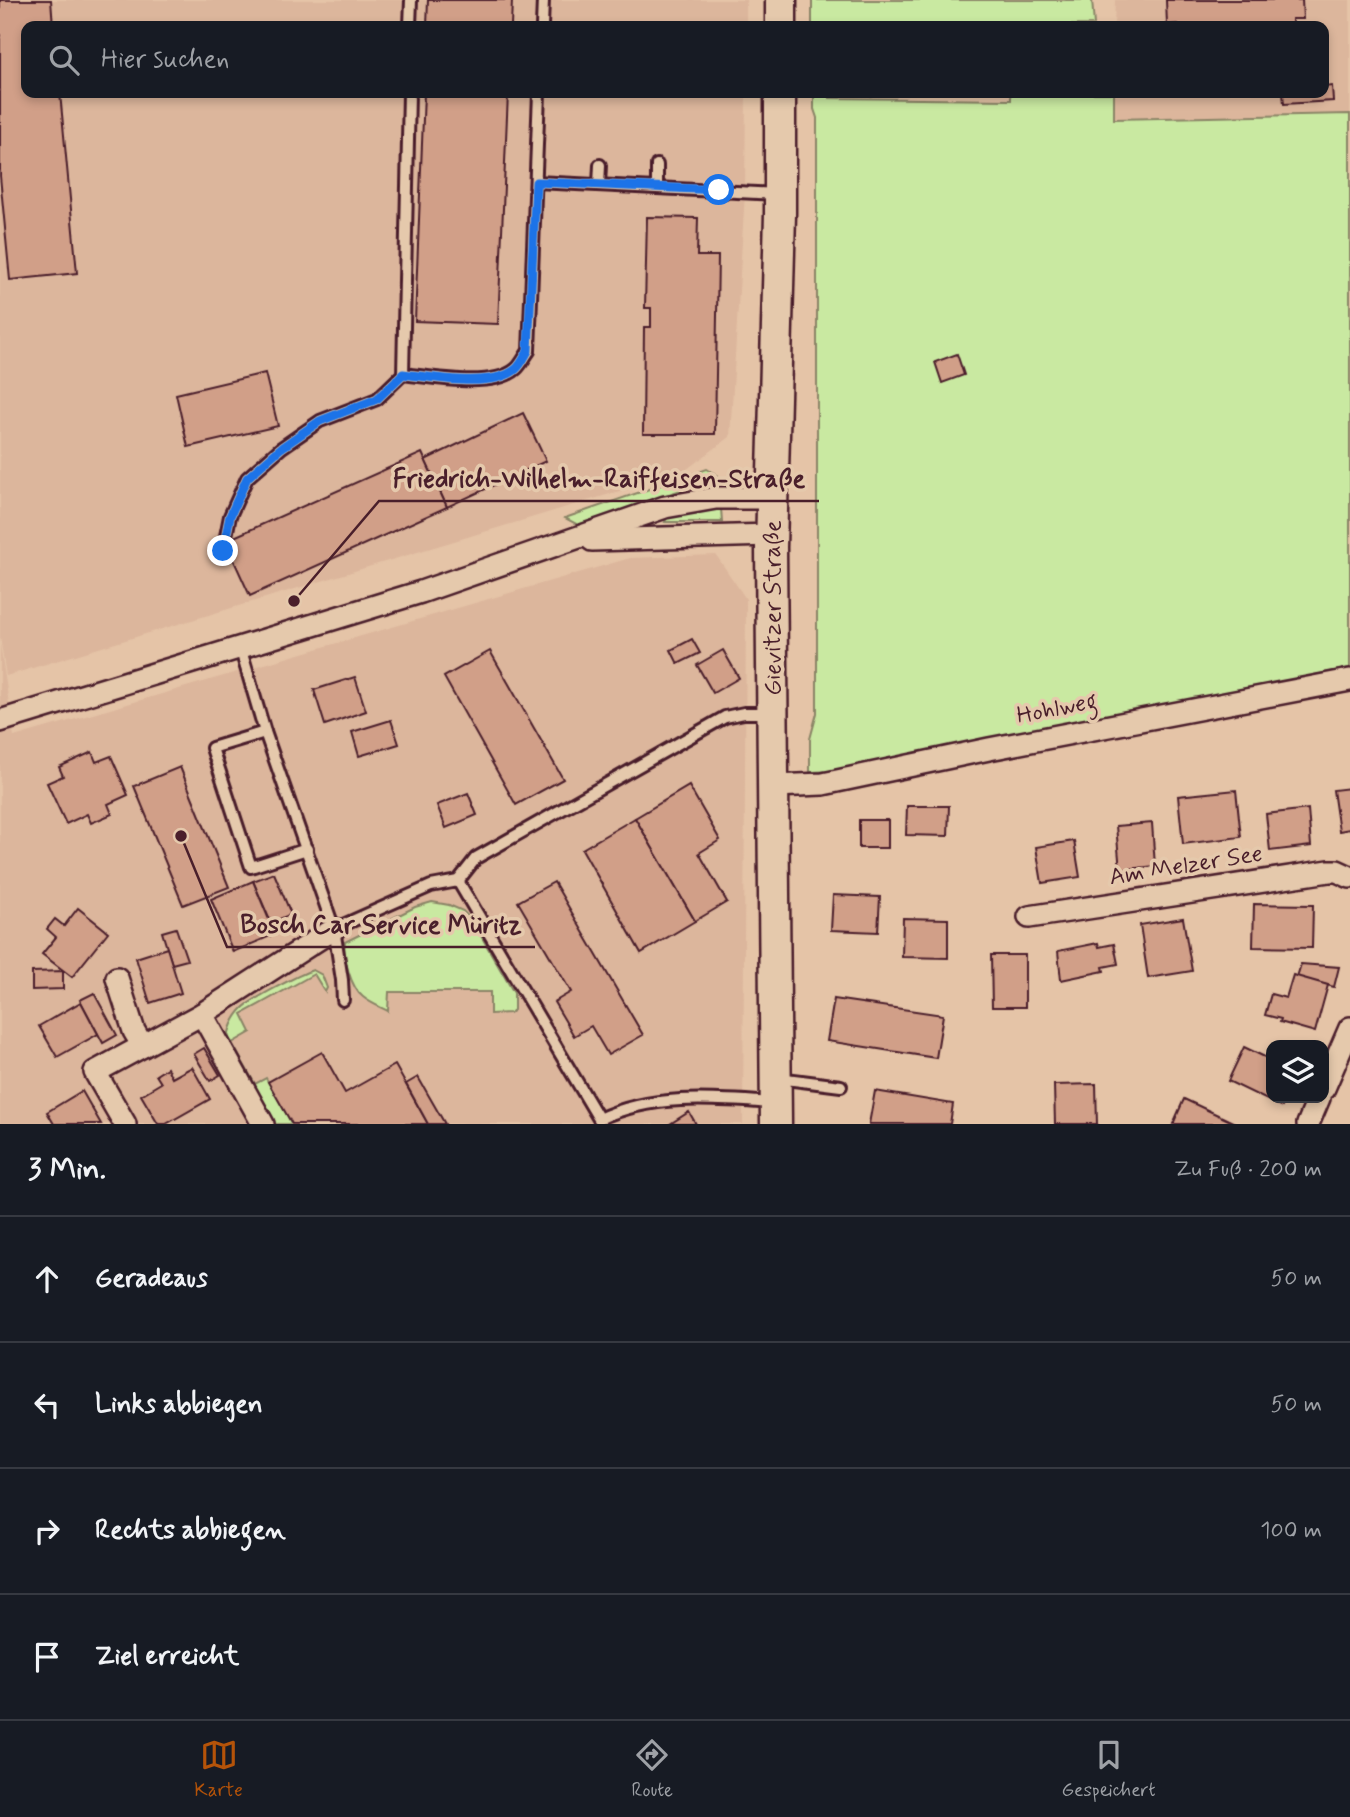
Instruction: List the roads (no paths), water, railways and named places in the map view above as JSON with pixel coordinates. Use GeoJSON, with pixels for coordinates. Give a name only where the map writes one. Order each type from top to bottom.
{"type":"FeatureCollection","features":[{"type":"Feature","properties":{"kind":"main road"},"geometry":{"type":"LineString","coordinates":[[781,0],[781,21]]}},
{"type":"Feature","properties":{"kind":"main road","name":"Gievitzer Straße"},"geometry":{"type":"LineString","coordinates":[[777,1102],[771,535],[780,98]]}},
{"type":"Feature","properties":{"kind":"street"},"geometry":{"type":"LineString","coordinates":[[0,721],[421,592],[664,507],[716,498],[772,498]]}},
{"type":"Feature","properties":{"kind":"street"},"geometry":{"type":"LineString","coordinates":[[573,541],[771,535]]}},
{"type":"Feature","properties":{"kind":"street","name":"Hohlweg"},"geometry":{"type":"LineString","coordinates":[[774,786],[823,784],[1350,680]]}},
{"type":"Feature","properties":{"kind":"street","name":"Am Melzer See"},"geometry":{"type":"LineString","coordinates":[[1029,917],[1329,871],[1350,877]]}},
{"type":"Feature","properties":{"kind":"street"},"geometry":{"type":"LineString","coordinates":[[125,1124],[95,1072],[202,1014],[334,929]]}},
{"type":"Feature","properties":{"kind":"street"},"geometry":{"type":"LineString","coordinates":[[117,978],[134,1031],[143,1046]]}},
{"type":"Feature","properties":{"kind":"street"},"geometry":{"type":"LineString","coordinates":[[202,1014],[263,1124]]}},
{"type":"Feature","properties":{"kind":"street"},"geometry":{"type":"LineString","coordinates":[[1329,1076],[1350,1028]]}},
{"type":"Feature","properties":{"kind":"street"},"geometry":{"type":"LineString","coordinates":[[1308,1124],[1317,1103]]}},
{"type":"Feature","properties":{"kind":"lane"},"geometry":{"type":"LineString","coordinates":[[410,21],[411,0]]}},
{"type":"Feature","properties":{"kind":"lane"},"geometry":{"type":"LineString","coordinates":[[542,21],[543,0]]}},
{"type":"Feature","properties":{"kind":"lane"},"geometry":{"type":"LineString","coordinates":[[223,551],[230,516],[247,478],[281,448],[320,421],[377,399],[403,374],[409,98]]}},
{"type":"Feature","properties":{"kind":"lane"},"geometry":{"type":"LineString","coordinates":[[403,374],[460,380],[497,378],[516,370],[528,351],[539,98]]}},
{"type":"Feature","properties":{"kind":"lane"},"geometry":{"type":"LineString","coordinates":[[599,184],[600,165]]}},
{"type":"Feature","properties":{"kind":"lane"},"geometry":{"type":"LineString","coordinates":[[657,165],[657,187]]}},
{"type":"Feature","properties":{"kind":"lane"},"geometry":{"type":"LineString","coordinates":[[719,177],[719,190]]}},
{"type":"Feature","properties":{"kind":"lane"},"geometry":{"type":"LineString","coordinates":[[536,182],[780,194]]}},
{"type":"Feature","properties":{"kind":"lane"},"geometry":{"type":"LineString","coordinates":[[240,647],[265,732],[334,929],[343,1000]]}},
{"type":"Feature","properties":{"kind":"lane"},"geometry":{"type":"LineString","coordinates":[[334,929],[431,886],[458,881],[476,858],[725,717],[744,713],[774,713]]}},
{"type":"Feature","properties":{"kind":"lane"},"geometry":{"type":"LineString","coordinates":[[265,732],[212,748],[251,867],[307,849]]}},
{"type":"Feature","properties":{"kind":"lane"},"geometry":{"type":"LineString","coordinates":[[458,881],[600,1121],[617,1111],[648,1103],[681,1100],[777,1102],[841,1086]]}},
{"type":"Feature","properties":{"kind":"place","name":"Friedrich-Wilhelm-Raiffeisen-Straße"},"geometry":{"type":"Point","coordinates":[294,601]}},
{"type":"Feature","properties":{"kind":"place","name":"Bosch Car Service Müritz"},"geometry":{"type":"Point","coordinates":[181,836]}}]}
